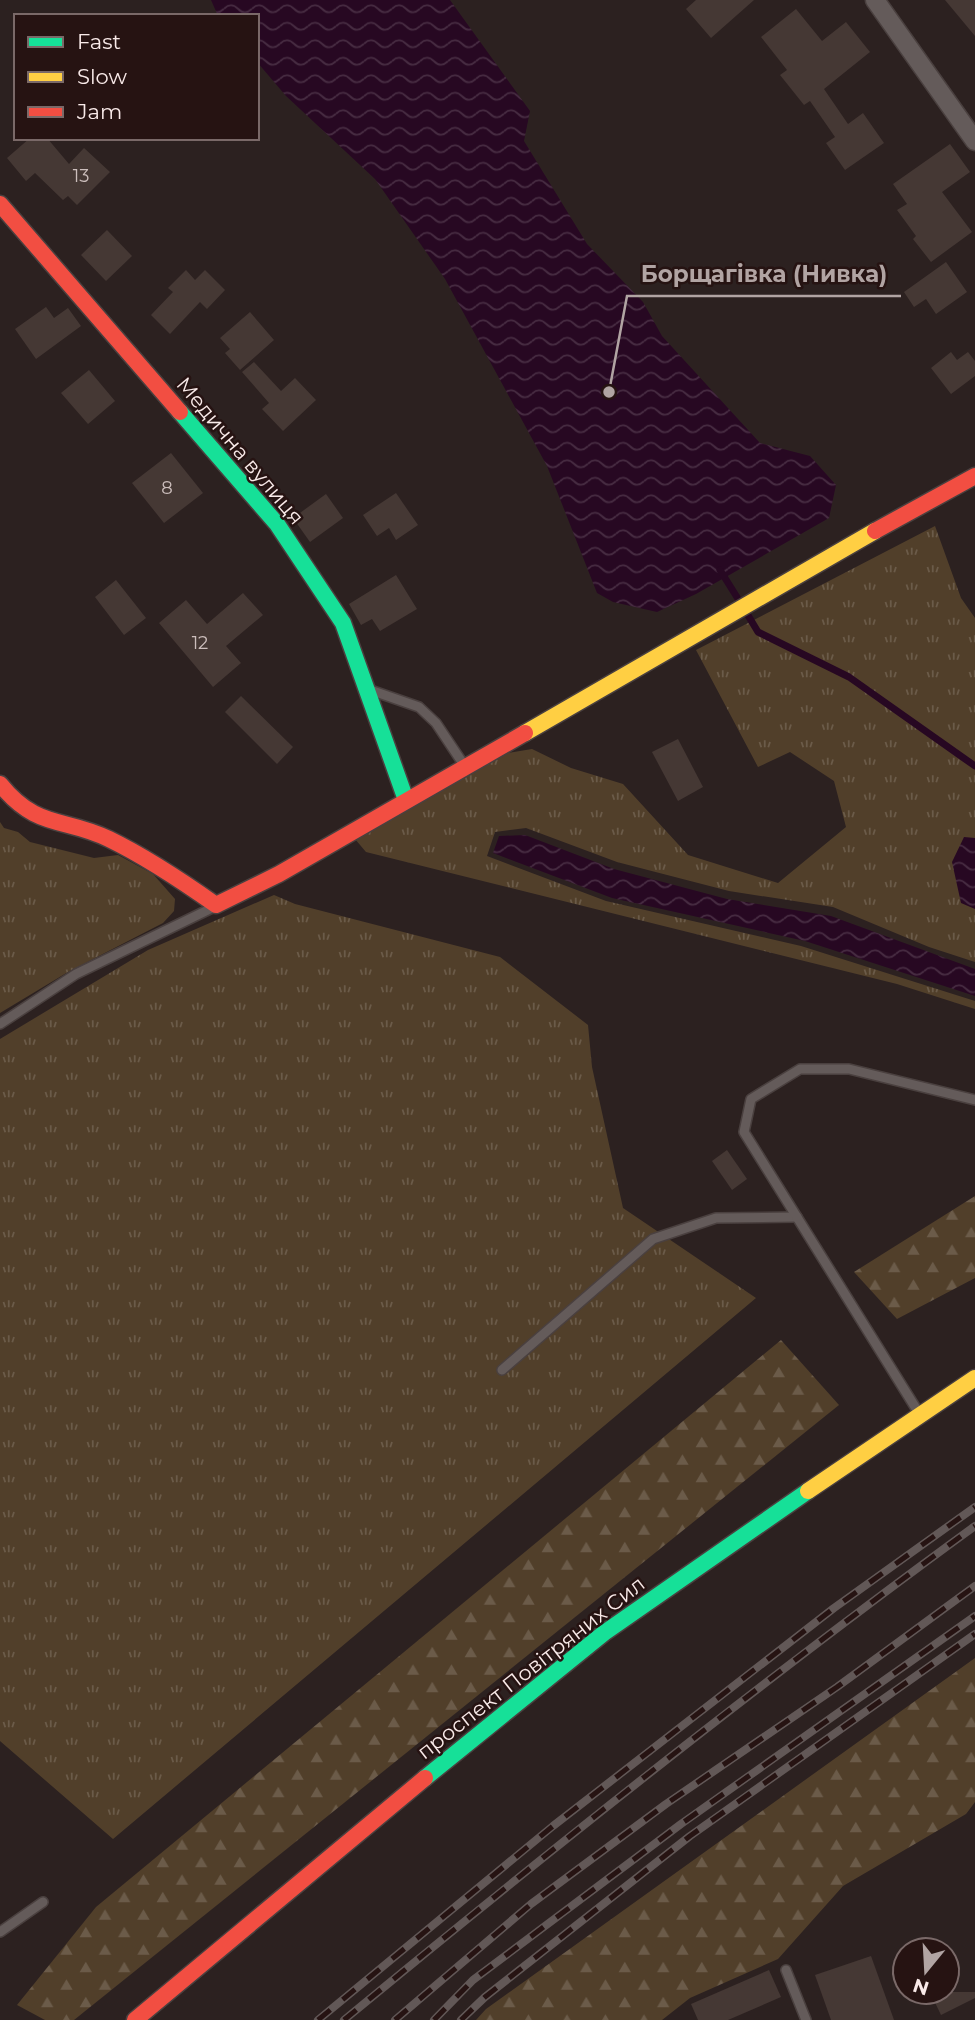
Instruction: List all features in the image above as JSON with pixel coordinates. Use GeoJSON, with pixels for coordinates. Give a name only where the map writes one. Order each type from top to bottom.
{"type":"FeatureCollection","features":[{"type":"Feature","properties":{"kind":"street"},"geometry":{"type":"LineString","coordinates":[[875,0],[975,141]]}},
{"type":"Feature","properties":{"kind":"street","name":"Медична вулиця"},"geometry":{"type":"LineString","coordinates":[[0,204],[277,524],[343,623],[406,800]]}},
{"type":"Feature","properties":{"kind":"street"},"geometry":{"type":"LineString","coordinates":[[0,784],[9,797],[25,810],[47,822],[102,836],[182,880],[216,905],[279,874],[975,476]]}},
{"type":"Feature","properties":{"kind":"street","name":"проспект Повітряних Сил"},"geometry":{"type":"LineString","coordinates":[[135,2020],[344,1843],[604,1633],[975,1378]]}},
{"type":"Feature","properties":{"kind":"lane"},"geometry":{"type":"LineString","coordinates":[[366,688],[419,707],[436,723],[465,767]]}},
{"type":"Feature","properties":{"kind":"lane"},"geometry":{"type":"LineString","coordinates":[[0,1024],[76,974],[216,905]]}},
{"type":"Feature","properties":{"kind":"lane"},"geometry":{"type":"LineString","coordinates":[[920,1415],[744,1132],[751,1098],[800,1069],[849,1069],[975,1100]]}},
{"type":"Feature","properties":{"kind":"lane"},"geometry":{"type":"LineString","coordinates":[[502,1370],[653,1239],[716,1218],[797,1217]]}},
{"type":"Feature","properties":{"kind":"lane"},"geometry":{"type":"LineString","coordinates":[[0,1931],[43,1902]]}},
{"type":"Feature","properties":{"kind":"lane"},"geometry":{"type":"LineString","coordinates":[[786,1970],[806,2020]]}},
{"type":"Feature","properties":{"kind":"green space"},"geometry":{"type":"Polygon","coordinates":[[[935,526],[961,598],[975,618],[975,962],[929,947],[833,907],[729,891],[617,862],[526,828],[495,832],[487,856],[606,901],[801,946],[975,1001],[975,1009],[897,984],[366,852],[355,839],[508,753],[532,749],[571,768],[623,784],[688,855],[778,883],[846,827],[834,781],[790,752],[758,767],[696,650],[935,526]]]}},
{"type":"Feature","properties":{"kind":"green space"},"geometry":{"type":"Polygon","coordinates":[[[0,822],[4,828],[18,832],[30,842],[94,858],[118,855],[153,874],[175,899],[174,911],[163,923],[68,972],[0,1013],[0,822]]]}},
{"type":"Feature","properties":{"kind":"green space"},"geometry":{"type":"Polygon","coordinates":[[[274,895],[295,904],[500,957],[588,1025],[592,1067],[623,1208],[756,1298],[113,1839],[0,1741],[0,1039],[148,950],[274,895]]]}},
{"type":"Feature","properties":{"kind":"green space"},"geometry":{"type":"Polygon","coordinates":[[[975,1196],[975,1278],[897,1319],[854,1272],[975,1196]]]}},
{"type":"Feature","properties":{"kind":"green space"},"geometry":{"type":"Polygon","coordinates":[[[781,1340],[839,1405],[74,2020],[45,2020],[17,2005],[96,1907],[781,1340]]]}},
{"type":"Feature","properties":{"kind":"green space"},"geometry":{"type":"Polygon","coordinates":[[[975,1658],[975,1802],[966,1814],[843,1886],[778,1959],[690,1998],[662,2020],[476,2020],[486,2009],[975,1658]]]}},
{"type":"Feature","properties":{"kind":"water"},"geometry":{"type":"Polygon","coordinates":[[[211,0],[450,0],[530,111],[524,141],[587,244],[643,302],[662,336],[760,443],[810,456],[836,485],[829,518],[696,594],[657,612],[613,602],[597,593],[547,466],[445,279],[375,179],[286,96],[259,64],[259,14],[217,14],[211,0]]]}},
{"type":"Feature","properties":{"kind":"water"},"geometry":{"type":"Polygon","coordinates":[[[525,835],[614,869],[727,899],[831,916],[975,969],[975,996],[805,941],[612,898],[493,853],[499,836],[525,835]]]}},
{"type":"Feature","properties":{"kind":"water"},"geometry":{"type":"Polygon","coordinates":[[[964,837],[975,838],[975,909],[961,903],[952,862],[964,837]]]}},
{"type":"Feature","properties":{"kind":"building"},"geometry":{"type":"Polygon","coordinates":[[[696,0],[754,0],[711,38],[686,9],[696,0]]]}},
{"type":"Feature","properties":{"kind":"building"},"geometry":{"type":"Polygon","coordinates":[[[945,0],[975,0],[975,36],[945,0]]]}},
{"type":"Feature","properties":{"kind":"building"},"geometry":{"type":"Polygon","coordinates":[[[796,9],[822,41],[846,22],[870,52],[824,89],[848,124],[863,113],[884,143],[845,170],[826,143],[835,137],[810,101],[804,105],[780,75],[787,70],[761,37],[796,9]]]}},
{"type":"Feature","properties":{"kind":"building"},"geometry":{"type":"Polygon","coordinates":[[[28,140],[49,140],[69,164],[84,148],[110,172],[77,205],[68,196],[63,200],[35,173],[26,181],[7,158],[28,140]]]}},
{"type":"Feature","properties":{"kind":"building"},"geometry":{"type":"Polygon","coordinates":[[[950,144],[970,172],[942,192],[972,232],[931,262],[913,239],[916,236],[897,210],[907,204],[893,184],[950,144]]]}},
{"type":"Feature","properties":{"kind":"building"},"geometry":{"type":"Polygon","coordinates":[[[107,230],[132,256],[106,281],[81,255],[107,230]]]}},
{"type":"Feature","properties":{"kind":"building"},"geometry":{"type":"Polygon","coordinates":[[[946,262],[967,292],[936,314],[926,299],[914,307],[904,292],[946,262]]]}},
{"type":"Feature","properties":{"kind":"building"},"geometry":{"type":"Polygon","coordinates":[[[186,270],[195,280],[205,270],[225,290],[207,309],[200,302],[170,334],[151,315],[173,292],[168,288],[186,270]]]}},
{"type":"Feature","properties":{"kind":"building"},"geometry":{"type":"Polygon","coordinates":[[[46,307],[54,318],[68,308],[81,326],[36,359],[15,329],[46,307]]]}},
{"type":"Feature","properties":{"kind":"building"},"geometry":{"type":"Polygon","coordinates":[[[250,312],[274,340],[240,370],[225,353],[230,349],[220,338],[250,312]]]}},
{"type":"Feature","properties":{"kind":"building"},"geometry":{"type":"Polygon","coordinates":[[[951,352],[957,360],[968,352],[975,361],[975,376],[951,394],[931,368],[951,352]]]}},
{"type":"Feature","properties":{"kind":"building"},"geometry":{"type":"Polygon","coordinates":[[[254,362],[281,391],[295,378],[316,400],[283,431],[262,409],[269,403],[242,372],[254,362]]]}},
{"type":"Feature","properties":{"kind":"building"},"geometry":{"type":"Polygon","coordinates":[[[89,370],[115,401],[88,424],[61,393],[89,370]]]}},
{"type":"Feature","properties":{"kind":"building"},"geometry":{"type":"Polygon","coordinates":[[[171,453],[203,493],[164,523],[132,483],[171,453]]]}},
{"type":"Feature","properties":{"kind":"building"},"geometry":{"type":"Polygon","coordinates":[[[396,493],[418,525],[396,540],[389,528],[377,536],[363,515],[396,493]]]}},
{"type":"Feature","properties":{"kind":"building"},"geometry":{"type":"Polygon","coordinates":[[[326,494],[343,518],[310,542],[293,518],[326,494]]]}},
{"type":"Feature","properties":{"kind":"building"},"geometry":{"type":"Polygon","coordinates":[[[396,575],[417,609],[380,631],[372,619],[361,625],[349,604],[396,575]]]}},
{"type":"Feature","properties":{"kind":"building"},"geometry":{"type":"Polygon","coordinates":[[[116,580],[146,618],[124,635],[95,597],[116,580]]]}},
{"type":"Feature","properties":{"kind":"building"},"geometry":{"type":"Polygon","coordinates":[[[243,593],[263,615],[226,646],[241,663],[213,687],[159,623],[186,600],[207,624],[243,593]]]}},
{"type":"Feature","properties":{"kind":"building"},"geometry":{"type":"Polygon","coordinates":[[[241,696],[293,747],[277,764],[225,712],[241,696]]]}},
{"type":"Feature","properties":{"kind":"building"},"geometry":{"type":"Polygon","coordinates":[[[678,739],[703,787],[678,801],[652,752],[678,739]]]}},
{"type":"Feature","properties":{"kind":"building"},"geometry":{"type":"Polygon","coordinates":[[[727,1150],[747,1179],[732,1190],[712,1161],[727,1150]]]}},
{"type":"Feature","properties":{"kind":"building"},"geometry":{"type":"Polygon","coordinates":[[[871,1956],[894,2020],[831,2020],[815,1975],[871,1956]]]}},
{"type":"Feature","properties":{"kind":"building"},"geometry":{"type":"Polygon","coordinates":[[[769,1970],[781,1997],[728,2020],[698,2020],[691,2004],[769,1970]]]}},
{"type":"Feature","properties":{"kind":"building"},"geometry":{"type":"Polygon","coordinates":[[[961,1992],[975,1992],[975,1998],[961,2005],[961,1992]]]}},
{"type":"Feature","properties":{"kind":"building"},"geometry":{"type":"Polygon","coordinates":[[[937,2006],[959,2006],[941,2015],[937,2006]]]}},
{"type":"Feature","properties":{"kind":"waterway"},"geometry":{"type":"LineString","coordinates":[[720,570],[740,602]]}},
{"type":"Feature","properties":{"kind":"waterway"},"geometry":{"type":"LineString","coordinates":[[746,612],[758,632],[849,677],[975,766]]}},
{"type":"Feature","properties":{"kind":"railway"},"geometry":{"type":"LineString","coordinates":[[318,2020],[553,1826],[834,1608],[975,1507]]}},
{"type":"Feature","properties":{"kind":"railway"},"geometry":{"type":"LineString","coordinates":[[344,2020],[656,1768],[975,1526]]}},
{"type":"Feature","properties":{"kind":"railway"},"geometry":{"type":"LineString","coordinates":[[395,2020],[531,1904],[666,1804],[837,1687],[975,1586]]}},
{"type":"Feature","properties":{"kind":"railway"},"geometry":{"type":"LineString","coordinates":[[434,2020],[473,1980],[681,1824],[975,1616]]}},
{"type":"Feature","properties":{"kind":"railway"},"geometry":{"type":"LineString","coordinates":[[461,2020],[485,1997],[690,1836],[975,1634]]}},
{"type":"Feature","properties":{"kind":"traffic: fast"},"geometry":{"type":"LineString","coordinates":[[180,412],[277,524],[343,623],[406,800]]}},
{"type":"Feature","properties":{"kind":"traffic: fast"},"geometry":{"type":"LineString","coordinates":[[425,1778],[604,1633],[808,1491]]}},
{"type":"Feature","properties":{"kind":"traffic: slow"},"geometry":{"type":"LineString","coordinates":[[525,733],[875,531]]}},
{"type":"Feature","properties":{"kind":"traffic: slow"},"geometry":{"type":"LineString","coordinates":[[808,1491],[975,1378]]}},
{"type":"Feature","properties":{"kind":"traffic: jam"},"geometry":{"type":"LineString","coordinates":[[0,204],[180,412]]}},
{"type":"Feature","properties":{"kind":"traffic: jam"},"geometry":{"type":"LineString","coordinates":[[875,531],[975,476]]}},
{"type":"Feature","properties":{"kind":"traffic: jam"},"geometry":{"type":"LineString","coordinates":[[0,784],[26,809],[39,816],[109,839],[164,870],[216,905],[279,874],[525,733]]}},
{"type":"Feature","properties":{"kind":"traffic: jam"},"geometry":{"type":"LineString","coordinates":[[135,2020],[425,1778]]}},
{"type":"Feature","properties":{"kind":"place","name":"Борщагівка (Нивка)"},"geometry":{"type":"Point","coordinates":[609,392]}}]}
